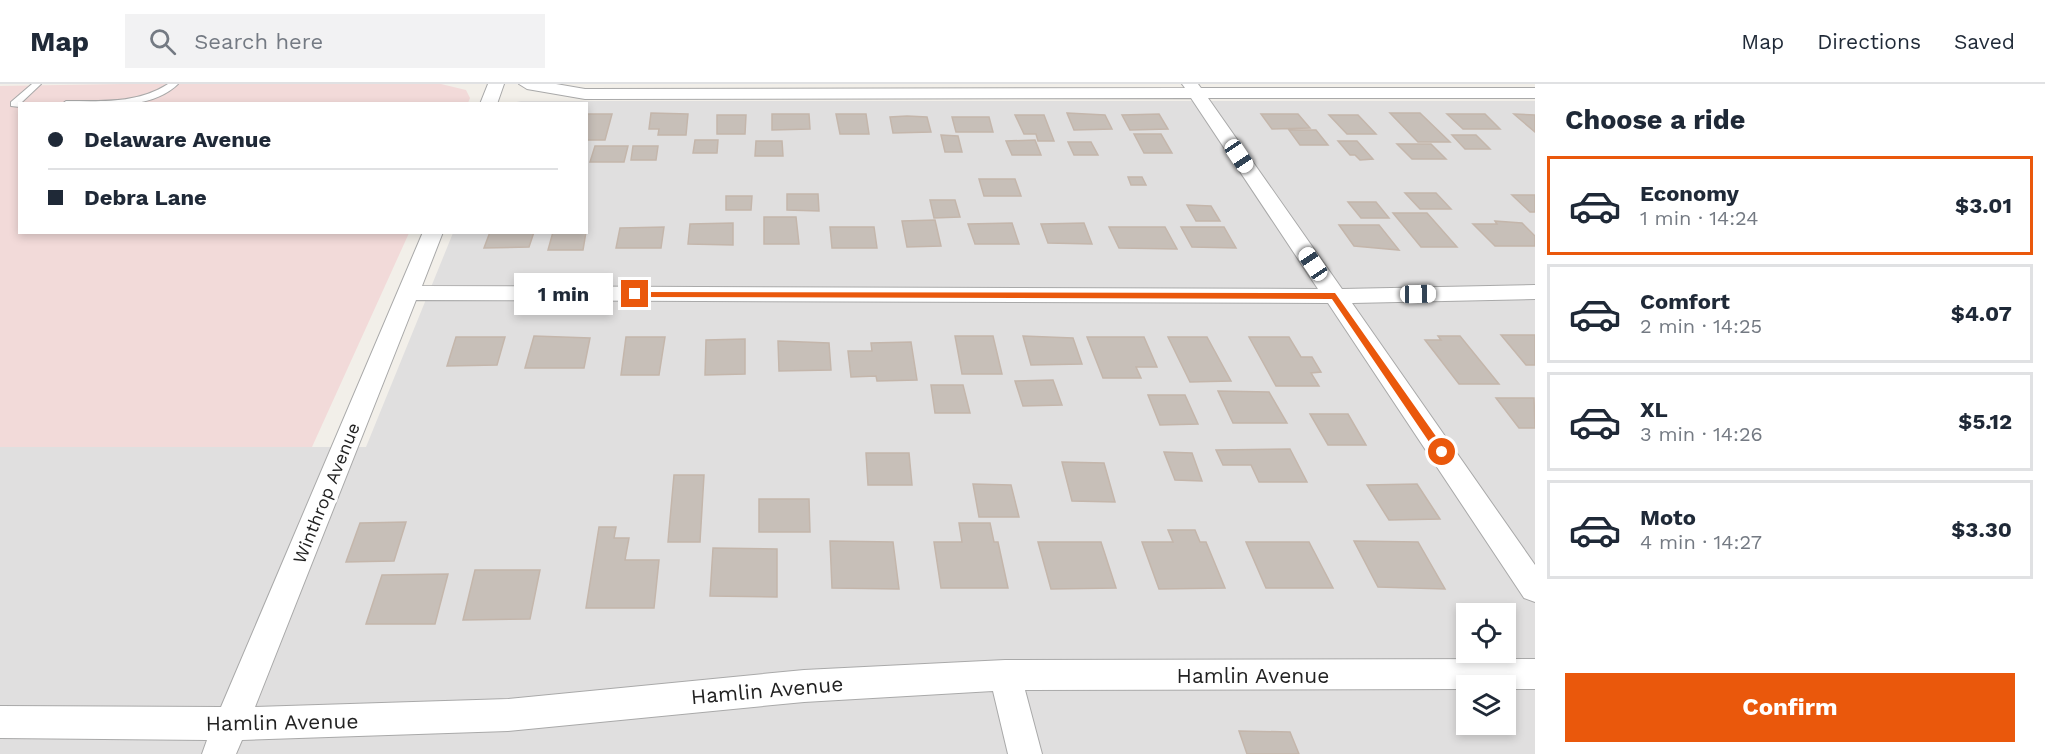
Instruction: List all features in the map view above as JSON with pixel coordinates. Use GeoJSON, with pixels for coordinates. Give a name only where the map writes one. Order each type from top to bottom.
{"type":"FeatureCollection","features":[{"type":"Feature","properties":{"kind":"street"},"geometry":{"type":"LineString","coordinates":[[489,102],[496,84]]}},
{"type":"Feature","properties":{"kind":"street"},"geometry":{"type":"LineString","coordinates":[[527,84],[585,94],[1194,90],[1535,93]]}},
{"type":"Feature","properties":{"kind":"street"},"geometry":{"type":"LineString","coordinates":[[1194,90],[1535,589]]}},
{"type":"Feature","properties":{"kind":"street","name":"Winthrop Avenue"},"geometry":{"type":"LineString","coordinates":[[225,739],[432,234]]}},
{"type":"Feature","properties":{"kind":"street"},"geometry":{"type":"LineString","coordinates":[[408,293],[1335,296],[1535,292]]}},
{"type":"Feature","properties":{"kind":"street","name":"Hamlin Avenue"},"geometry":{"type":"LineString","coordinates":[[0,722],[225,739],[508,715],[804,686],[1005,675],[1535,674]]}},
{"type":"Feature","properties":{"kind":"street"},"geometry":{"type":"LineString","coordinates":[[1005,675],[1025,754]]}},
{"type":"Feature","properties":{"kind":"lane"},"geometry":{"type":"LineString","coordinates":[[19,102],[37,84]]}},
{"type":"Feature","properties":{"kind":"lane"},"geometry":{"type":"LineString","coordinates":[[133,102],[158,96],[174,84]]}},
{"type":"Feature","properties":{"kind":"lane"},"geometry":{"type":"LineString","coordinates":[[0,104],[17,104]]}},
{"type":"Feature","properties":{"kind":"shaded area"},"geometry":{"type":"Polygon","coordinates":[[[441,84],[466,90],[470,98],[468,102],[18,102],[18,234],[409,234],[312,447],[0,447],[0,86],[441,84]]]}},
{"type":"Feature","properties":{"kind":"shaded area"},"geometry":{"type":"Polygon","coordinates":[[[1535,101],[1535,754],[0,754],[0,447],[366,447],[453,234],[588,234],[588,102],[516,102],[1535,101]]]}},
{"type":"Feature","properties":{"kind":"building"},"geometry":{"type":"Polygon","coordinates":[[[651,113],[688,114],[686,135],[658,135],[659,129],[649,129],[651,113]]]}},
{"type":"Feature","properties":{"kind":"building"},"geometry":{"type":"Polygon","coordinates":[[[1067,113],[1105,115],[1112,129],[1074,130],[1067,113]]]}},
{"type":"Feature","properties":{"kind":"building"},"geometry":{"type":"Polygon","coordinates":[[[1390,113],[1420,113],[1450,142],[1418,142],[1390,113]]]}},
{"type":"Feature","properties":{"kind":"building"},"geometry":{"type":"Polygon","coordinates":[[[588,114],[612,114],[605,140],[588,140],[588,114]]]}},
{"type":"Feature","properties":{"kind":"building"},"geometry":{"type":"Polygon","coordinates":[[[772,114],[809,114],[810,129],[772,130],[772,114]]]}},
{"type":"Feature","properties":{"kind":"building"},"geometry":{"type":"Polygon","coordinates":[[[836,114],[866,114],[869,134],[840,134],[836,114]]]}},
{"type":"Feature","properties":{"kind":"building"},"geometry":{"type":"Polygon","coordinates":[[[1159,114],[1168,129],[1130,130],[1122,115],[1159,114]]]}},
{"type":"Feature","properties":{"kind":"building"},"geometry":{"type":"Polygon","coordinates":[[[1261,114],[1298,114],[1310,128],[1272,129],[1261,114]]]}},
{"type":"Feature","properties":{"kind":"building"},"geometry":{"type":"Polygon","coordinates":[[[1447,114],[1485,114],[1500,129],[1463,129],[1447,114]]]}},
{"type":"Feature","properties":{"kind":"building"},"geometry":{"type":"Polygon","coordinates":[[[1514,114],[1535,115],[1535,132],[1522,121],[1514,114]]]}},
{"type":"Feature","properties":{"kind":"building"},"geometry":{"type":"Polygon","coordinates":[[[717,115],[746,115],[745,134],[717,134],[717,115]]]}},
{"type":"Feature","properties":{"kind":"building"},"geometry":{"type":"Polygon","coordinates":[[[1015,115],[1044,115],[1054,141],[1038,141],[1036,134],[1024,134],[1015,115]]]}},
{"type":"Feature","properties":{"kind":"building"},"geometry":{"type":"Polygon","coordinates":[[[1329,115],[1358,115],[1376,134],[1347,134],[1329,115]]]}},
{"type":"Feature","properties":{"kind":"building"},"geometry":{"type":"Polygon","coordinates":[[[890,117],[927,117],[931,132],[893,133],[890,117]]]}},
{"type":"Feature","properties":{"kind":"building"},"geometry":{"type":"Polygon","coordinates":[[[952,117],[989,117],[993,132],[956,132],[952,117]]]}},
{"type":"Feature","properties":{"kind":"building"},"geometry":{"type":"Polygon","coordinates":[[[1289,130],[1316,130],[1328,145],[1300,145],[1289,130]]]}},
{"type":"Feature","properties":{"kind":"building"},"geometry":{"type":"Polygon","coordinates":[[[1134,134],[1161,134],[1172,153],[1144,153],[1134,134]]]}},
{"type":"Feature","properties":{"kind":"building"},"geometry":{"type":"Polygon","coordinates":[[[941,135],[958,136],[962,152],[945,152],[941,135]]]}},
{"type":"Feature","properties":{"kind":"building"},"geometry":{"type":"Polygon","coordinates":[[[1452,135],[1476,135],[1490,149],[1465,149],[1452,135]]]}},
{"type":"Feature","properties":{"kind":"building"},"geometry":{"type":"Polygon","coordinates":[[[695,140],[718,140],[717,153],[693,153],[695,140]]]}},
{"type":"Feature","properties":{"kind":"building"},"geometry":{"type":"Polygon","coordinates":[[[1035,140],[1041,155],[1012,155],[1006,141],[1035,140]]]}},
{"type":"Feature","properties":{"kind":"building"},"geometry":{"type":"Polygon","coordinates":[[[756,141],[782,141],[783,156],[755,156],[756,141]]]}},
{"type":"Feature","properties":{"kind":"building"},"geometry":{"type":"Polygon","coordinates":[[[1338,141],[1357,141],[1373,159],[1360,160],[1355,155],[1350,155],[1338,141]]]}},
{"type":"Feature","properties":{"kind":"building"},"geometry":{"type":"Polygon","coordinates":[[[1068,142],[1091,142],[1098,155],[1074,155],[1068,142]]]}},
{"type":"Feature","properties":{"kind":"building"},"geometry":{"type":"Polygon","coordinates":[[[1397,144],[1431,144],[1446,159],[1412,159],[1397,144]]]}},
{"type":"Feature","properties":{"kind":"building"},"geometry":{"type":"Polygon","coordinates":[[[595,146],[628,146],[624,162],[590,162],[595,146]]]}},
{"type":"Feature","properties":{"kind":"building"},"geometry":{"type":"Polygon","coordinates":[[[633,146],[658,146],[656,160],[631,160],[633,146]]]}},
{"type":"Feature","properties":{"kind":"building"},"geometry":{"type":"Polygon","coordinates":[[[1128,177],[1142,177],[1146,185],[1131,185],[1128,177]]]}},
{"type":"Feature","properties":{"kind":"building"},"geometry":{"type":"Polygon","coordinates":[[[979,179],[1015,179],[1021,196],[984,196],[979,179]]]}},
{"type":"Feature","properties":{"kind":"building"},"geometry":{"type":"Polygon","coordinates":[[[1405,193],[1436,193],[1451,209],[1420,209],[1405,193]]]}},
{"type":"Feature","properties":{"kind":"building"},"geometry":{"type":"Polygon","coordinates":[[[787,194],[818,194],[819,211],[787,210],[787,194]]]}},
{"type":"Feature","properties":{"kind":"building"},"geometry":{"type":"Polygon","coordinates":[[[1512,195],[1535,195],[1535,212],[1530,212],[1512,195]]]}},
{"type":"Feature","properties":{"kind":"building"},"geometry":{"type":"Polygon","coordinates":[[[726,196],[752,196],[751,210],[726,210],[726,196]]]}},
{"type":"Feature","properties":{"kind":"building"},"geometry":{"type":"Polygon","coordinates":[[[930,200],[955,200],[960,217],[934,218],[930,200]]]}},
{"type":"Feature","properties":{"kind":"building"},"geometry":{"type":"Polygon","coordinates":[[[1348,202],[1376,202],[1389,218],[1361,218],[1348,202]]]}},
{"type":"Feature","properties":{"kind":"building"},"geometry":{"type":"Polygon","coordinates":[[[1187,205],[1211,206],[1220,221],[1196,221],[1187,205]]]}},
{"type":"Feature","properties":{"kind":"building"},"geometry":{"type":"Polygon","coordinates":[[[1393,213],[1427,213],[1457,247],[1421,247],[1393,213]]]}},
{"type":"Feature","properties":{"kind":"building"},"geometry":{"type":"Polygon","coordinates":[[[764,217],[796,217],[799,244],[764,244],[764,217]]]}},
{"type":"Feature","properties":{"kind":"building"},"geometry":{"type":"Polygon","coordinates":[[[935,220],[941,246],[907,247],[902,221],[935,220]]]}},
{"type":"Feature","properties":{"kind":"building"},"geometry":{"type":"Polygon","coordinates":[[[1495,221],[1522,223],[1535,236],[1535,246],[1495,246],[1473,224],[1497,224],[1495,221]]]}},
{"type":"Feature","properties":{"kind":"building"},"geometry":{"type":"Polygon","coordinates":[[[733,223],[733,245],[688,244],[690,224],[733,223]]]}},
{"type":"Feature","properties":{"kind":"building"},"geometry":{"type":"Polygon","coordinates":[[[1012,223],[1019,244],[975,244],[968,224],[1012,223]]]}},
{"type":"Feature","properties":{"kind":"building"},"geometry":{"type":"Polygon","coordinates":[[[1084,223],[1092,244],[1048,243],[1041,224],[1084,223]]]}},
{"type":"Feature","properties":{"kind":"building"},"geometry":{"type":"Polygon","coordinates":[[[1339,225],[1379,225],[1399,250],[1354,246],[1339,225]]]}},
{"type":"Feature","properties":{"kind":"building"},"geometry":{"type":"Polygon","coordinates":[[[664,227],[661,248],[616,248],[620,228],[664,227]]]}},
{"type":"Feature","properties":{"kind":"building"},"geometry":{"type":"Polygon","coordinates":[[[830,227],[874,227],[877,248],[832,248],[830,227]]]}},
{"type":"Feature","properties":{"kind":"building"},"geometry":{"type":"Polygon","coordinates":[[[1109,227],[1165,227],[1177,249],[1119,248],[1109,227]]]}},
{"type":"Feature","properties":{"kind":"building"},"geometry":{"type":"Polygon","coordinates":[[[1181,227],[1224,227],[1236,248],[1192,247],[1181,227]]]}},
{"type":"Feature","properties":{"kind":"building"},"geometry":{"type":"Polygon","coordinates":[[[489,234],[533,234],[529,247],[484,248],[489,234]]]}},
{"type":"Feature","properties":{"kind":"building"},"geometry":{"type":"Polygon","coordinates":[[[552,234],[586,234],[583,250],[548,250],[552,234]]]}},
{"type":"Feature","properties":{"kind":"building"},"geometry":{"type":"Polygon","coordinates":[[[1501,335],[1535,335],[1535,365],[1526,365],[1501,335]]]}},
{"type":"Feature","properties":{"kind":"building"},"geometry":{"type":"Polygon","coordinates":[[[534,336],[590,338],[584,368],[525,368],[534,336]]]}},
{"type":"Feature","properties":{"kind":"building"},"geometry":{"type":"Polygon","coordinates":[[[955,336],[993,336],[1002,374],[962,374],[955,336]]]}},
{"type":"Feature","properties":{"kind":"building"},"geometry":{"type":"Polygon","coordinates":[[[1023,336],[1073,338],[1082,364],[1031,365],[1023,336]]]}},
{"type":"Feature","properties":{"kind":"building"},"geometry":{"type":"Polygon","coordinates":[[[1438,336],[1460,336],[1499,384],[1459,384],[1425,340],[1441,340],[1438,336]]]}},
{"type":"Feature","properties":{"kind":"building"},"geometry":{"type":"Polygon","coordinates":[[[456,337],[505,337],[497,365],[447,366],[456,337]]]}},
{"type":"Feature","properties":{"kind":"building"},"geometry":{"type":"Polygon","coordinates":[[[626,337],[665,337],[659,375],[621,375],[626,337]]]}},
{"type":"Feature","properties":{"kind":"building"},"geometry":{"type":"Polygon","coordinates":[[[1087,337],[1144,337],[1157,367],[1136,367],[1141,378],[1103,378],[1087,337]]]}},
{"type":"Feature","properties":{"kind":"building"},"geometry":{"type":"Polygon","coordinates":[[[1168,337],[1207,337],[1231,381],[1190,382],[1168,337]]]}},
{"type":"Feature","properties":{"kind":"building"},"geometry":{"type":"Polygon","coordinates":[[[1249,337],[1289,337],[1301,357],[1312,357],[1321,372],[1311,373],[1319,386],[1276,386],[1249,337]]]}},
{"type":"Feature","properties":{"kind":"building"},"geometry":{"type":"Polygon","coordinates":[[[745,339],[745,374],[705,375],[706,340],[745,339]]]}},
{"type":"Feature","properties":{"kind":"building"},"geometry":{"type":"Polygon","coordinates":[[[778,341],[829,343],[831,370],[779,371],[778,341]]]}},
{"type":"Feature","properties":{"kind":"building"},"geometry":{"type":"Polygon","coordinates":[[[911,342],[917,380],[877,381],[876,376],[851,377],[848,351],[872,351],[871,343],[911,342]]]}},
{"type":"Feature","properties":{"kind":"building"},"geometry":{"type":"Polygon","coordinates":[[[1053,380],[1062,405],[1023,406],[1015,381],[1053,380]]]}},
{"type":"Feature","properties":{"kind":"building"},"geometry":{"type":"Polygon","coordinates":[[[931,385],[963,385],[970,413],[935,413],[931,385]]]}},
{"type":"Feature","properties":{"kind":"building"},"geometry":{"type":"Polygon","coordinates":[[[1218,391],[1269,392],[1287,423],[1233,423],[1218,391]]]}},
{"type":"Feature","properties":{"kind":"building"},"geometry":{"type":"Polygon","coordinates":[[[1148,395],[1185,395],[1198,424],[1160,425],[1148,395]]]}},
{"type":"Feature","properties":{"kind":"building"},"geometry":{"type":"Polygon","coordinates":[[[1496,398],[1534,398],[1535,428],[1519,428],[1496,398]]]}},
{"type":"Feature","properties":{"kind":"building"},"geometry":{"type":"Polygon","coordinates":[[[1310,414],[1348,414],[1366,445],[1328,445],[1310,414]]]}},
{"type":"Feature","properties":{"kind":"building"},"geometry":{"type":"Polygon","coordinates":[[[1290,449],[1307,482],[1259,482],[1251,465],[1223,465],[1216,450],[1290,449]]]}},
{"type":"Feature","properties":{"kind":"building"},"geometry":{"type":"Polygon","coordinates":[[[1164,452],[1192,453],[1202,481],[1175,480],[1164,452]]]}},
{"type":"Feature","properties":{"kind":"building"},"geometry":{"type":"Polygon","coordinates":[[[866,453],[909,453],[912,485],[868,485],[866,453]]]}},
{"type":"Feature","properties":{"kind":"building"},"geometry":{"type":"Polygon","coordinates":[[[1062,462],[1104,463],[1115,502],[1072,501],[1062,462]]]}},
{"type":"Feature","properties":{"kind":"building"},"geometry":{"type":"Polygon","coordinates":[[[674,475],[704,475],[700,542],[668,542],[674,475]]]}},
{"type":"Feature","properties":{"kind":"building"},"geometry":{"type":"Polygon","coordinates":[[[973,484],[1011,485],[1019,517],[979,517],[973,484]]]}},
{"type":"Feature","properties":{"kind":"building"},"geometry":{"type":"Polygon","coordinates":[[[1417,484],[1440,519],[1389,520],[1367,485],[1417,484]]]}},
{"type":"Feature","properties":{"kind":"building"},"geometry":{"type":"Polygon","coordinates":[[[759,499],[809,499],[810,532],[759,532],[759,499]]]}},
{"type":"Feature","properties":{"kind":"building"},"geometry":{"type":"Polygon","coordinates":[[[406,522],[394,561],[346,562],[360,523],[406,522]]]}},
{"type":"Feature","properties":{"kind":"building"},"geometry":{"type":"Polygon","coordinates":[[[959,523],[990,523],[994,542],[998,542],[1008,588],[941,588],[934,542],[962,542],[959,523]]]}},
{"type":"Feature","properties":{"kind":"building"},"geometry":{"type":"Polygon","coordinates":[[[599,527],[616,527],[614,538],[629,538],[625,560],[659,560],[654,608],[586,608],[599,527]]]}},
{"type":"Feature","properties":{"kind":"building"},"geometry":{"type":"Polygon","coordinates":[[[1168,530],[1195,530],[1200,542],[1206,542],[1225,588],[1159,589],[1142,542],[1173,542],[1168,530]]]}},
{"type":"Feature","properties":{"kind":"building"},"geometry":{"type":"Polygon","coordinates":[[[830,541],[893,542],[899,589],[832,588],[830,541]]]}},
{"type":"Feature","properties":{"kind":"building"},"geometry":{"type":"Polygon","coordinates":[[[1354,541],[1418,542],[1445,589],[1378,587],[1354,541]]]}},
{"type":"Feature","properties":{"kind":"building"},"geometry":{"type":"Polygon","coordinates":[[[1038,542],[1101,542],[1116,588],[1051,589],[1038,542]]]}},
{"type":"Feature","properties":{"kind":"building"},"geometry":{"type":"Polygon","coordinates":[[[1246,542],[1309,542],[1333,588],[1266,588],[1246,542]]]}},
{"type":"Feature","properties":{"kind":"building"},"geometry":{"type":"Polygon","coordinates":[[[713,548],[777,549],[777,597],[710,596],[713,548]]]}},
{"type":"Feature","properties":{"kind":"building"},"geometry":{"type":"Polygon","coordinates":[[[475,570],[540,570],[530,619],[463,620],[475,570]]]}},
{"type":"Feature","properties":{"kind":"building"},"geometry":{"type":"Polygon","coordinates":[[[448,574],[435,624],[366,624],[382,575],[448,574]]]}},
{"type":"Feature","properties":{"kind":"building"},"geometry":{"type":"Polygon","coordinates":[[[1239,731],[1290,732],[1299,754],[1247,754],[1239,731]]]}},
{"type":"Feature","properties":{"kind":"route"},"geometry":{"type":"LineString","coordinates":[[635,294],[1335,296],[1442,452]]}}]}
